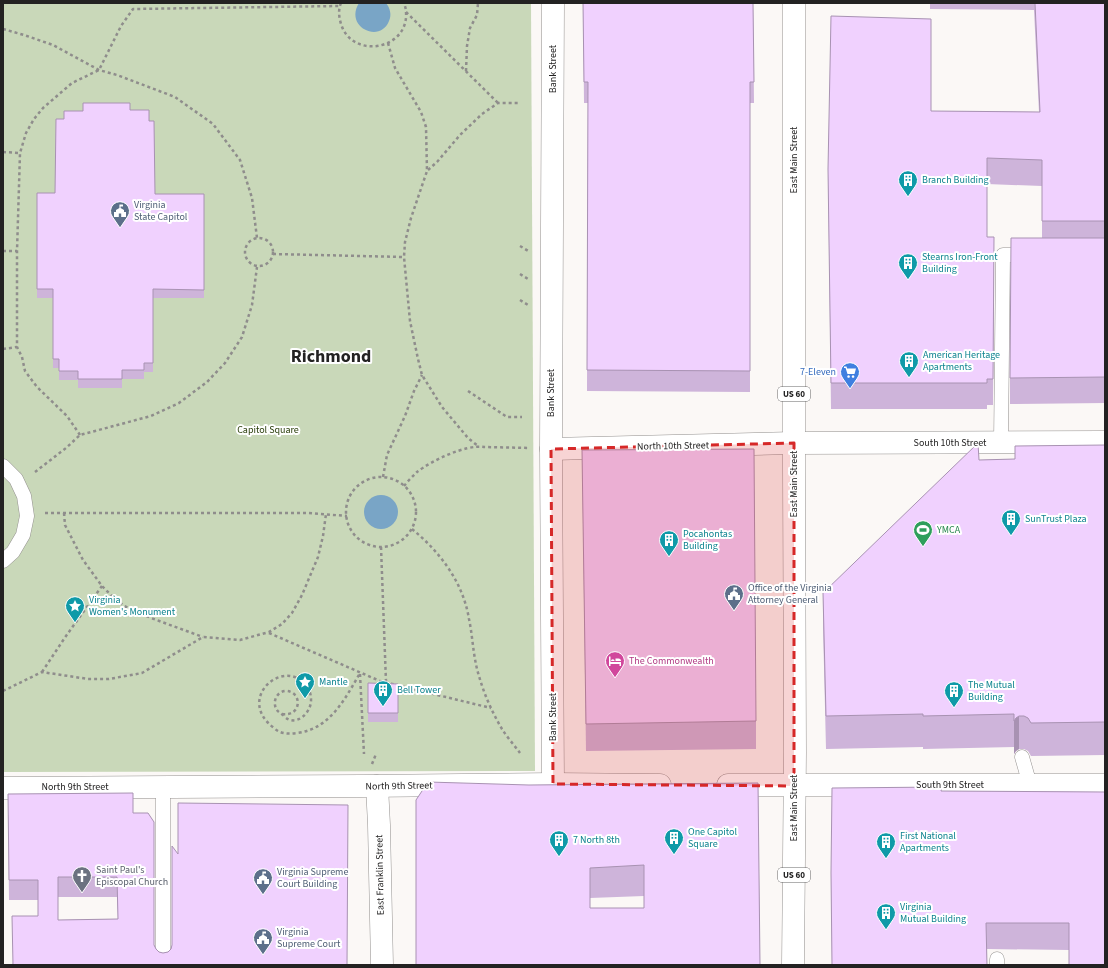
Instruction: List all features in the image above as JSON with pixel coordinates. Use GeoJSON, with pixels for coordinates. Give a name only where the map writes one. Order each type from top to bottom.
{"type":"FeatureCollection","features":[{"type":"Feature","properties":{"kind":"main road","name":"Bank Street"},"geometry":{"type":"LineString","coordinates":[[553,3],[551,449],[553,784]]}},
{"type":"Feature","properties":{"kind":"main road","name":"East Main Street"},"geometry":{"type":"LineString","coordinates":[[794,3],[794,965]]}},
{"type":"Feature","properties":{"kind":"main road","name":"South 10th Street"},"geometry":{"type":"LineString","coordinates":[[794,443],[1105,442]]}},
{"type":"Feature","properties":{"kind":"main road","name":"North 10th Street"},"geometry":{"type":"LineString","coordinates":[[551,449],[794,443]]}},
{"type":"Feature","properties":{"kind":"main road","name":"North 9th Street"},"geometry":{"type":"LineString","coordinates":[[3,788],[553,784],[680,785]]}},
{"type":"Feature","properties":{"kind":"main road"},"geometry":{"type":"LineString","coordinates":[[711,785],[794,786]]}},
{"type":"Feature","properties":{"kind":"main road","name":"South 9th Street"},"geometry":{"type":"LineString","coordinates":[[794,786],[1105,785]]}},
{"type":"Feature","properties":{"kind":"main road","name":"East Franklin Street"},"geometry":{"type":"LineString","coordinates":[[377,786],[382,965]]}},
{"type":"Feature","properties":{"kind":"lane"},"geometry":{"type":"LineString","coordinates":[[1001,442],[1008,281],[1003,255],[1042,255]]}},
{"type":"Feature","properties":{"kind":"lane"},"geometry":{"type":"LineString","coordinates":[[3,466],[16,479],[24,496],[27,516],[23,535],[13,552],[3,561]]}},
{"type":"Feature","properties":{"kind":"lane"},"geometry":{"type":"LineString","coordinates":[[1022,756],[1030,785]]}},
{"type":"Feature","properties":{"kind":"lane"},"geometry":{"type":"LineString","coordinates":[[163,787],[163,965]]}},
{"type":"Feature","properties":{"kind":"path"},"geometry":{"type":"LineString","coordinates":[[80,435],[67,416],[37,387],[25,371],[22,357],[18,348],[17,251],[20,153],[26,133],[34,119],[43,108],[72,83],[99,70],[120,26],[133,9],[133,3]]}},
{"type":"Feature","properties":{"kind":"path"},"geometry":{"type":"LineString","coordinates":[[133,9],[340,5],[339,17],[342,28],[348,37],[357,44],[368,47],[378,47],[396,38],[402,30],[406,12],[404,3]]}},
{"type":"Feature","properties":{"kind":"path"},"geometry":{"type":"LineString","coordinates":[[466,71],[470,28],[477,15],[478,3]]}},
{"type":"Feature","properties":{"kind":"path"},"geometry":{"type":"LineString","coordinates":[[406,12],[498,103]]}},
{"type":"Feature","properties":{"kind":"path"},"geometry":{"type":"LineString","coordinates":[[3,29],[53,45],[99,70],[175,97],[213,124],[240,160],[252,198],[257,238]]}},
{"type":"Feature","properties":{"kind":"path"},"geometry":{"type":"LineString","coordinates":[[388,43],[395,68],[421,112],[426,127],[428,171],[411,218],[405,242],[404,257],[410,321],[422,375],[442,407],[468,438],[478,446]]}},
{"type":"Feature","properties":{"kind":"path"},"geometry":{"type":"LineString","coordinates":[[428,171],[482,114],[498,103],[518,103]]}},
{"type":"Feature","properties":{"kind":"path"},"geometry":{"type":"LineString","coordinates":[[3,152],[20,153]]}},
{"type":"Feature","properties":{"kind":"path"},"geometry":{"type":"LineString","coordinates":[[257,238],[264,239],[268,242],[272,246],[273,254],[268,263],[264,266],[257,267],[247,261],[244,252],[247,243],[257,238]]}},
{"type":"Feature","properties":{"kind":"path"},"geometry":{"type":"LineString","coordinates":[[3,251],[17,251]]}},
{"type":"Feature","properties":{"kind":"path"},"geometry":{"type":"LineString","coordinates":[[273,254],[404,257]]}},
{"type":"Feature","properties":{"kind":"path"},"geometry":{"type":"LineString","coordinates":[[35,472],[80,435],[151,416],[179,403],[207,382],[225,363],[242,337],[252,305],[257,267]]}},
{"type":"Feature","properties":{"kind":"path"},"geometry":{"type":"LineString","coordinates":[[3,349],[18,348]]}},
{"type":"Feature","properties":{"kind":"path"},"geometry":{"type":"LineString","coordinates":[[383,477],[387,455],[422,375]]}},
{"type":"Feature","properties":{"kind":"path"},"geometry":{"type":"LineString","coordinates":[[468,391],[507,417],[522,417]]}},
{"type":"Feature","properties":{"kind":"path"},"geometry":{"type":"LineString","coordinates":[[404,486],[418,472],[439,458],[465,449],[478,446],[514,448]]}},
{"type":"Feature","properties":{"kind":"path"},"geometry":{"type":"LineString","coordinates":[[383,477],[391,479],[404,486],[411,495],[415,506],[416,518],[412,529],[399,542],[390,546],[381,547],[362,541],[354,534],[349,526],[347,506],[350,496],[356,488],[373,478],[383,477]]}},
{"type":"Feature","properties":{"kind":"path"},"geometry":{"type":"LineString","coordinates":[[45,513],[309,513],[347,516]]}},
{"type":"Feature","properties":{"kind":"path"},"geometry":{"type":"LineString","coordinates":[[64,513],[65,525],[83,560],[102,586],[124,606],[151,618],[203,637],[240,640],[269,632],[282,624],[292,613],[302,595],[318,557],[326,514]]}},
{"type":"Feature","properties":{"kind":"path"},"geometry":{"type":"LineString","coordinates":[[412,529],[434,549],[458,582],[469,618],[478,674],[485,694],[502,729],[520,753]]}},
{"type":"Feature","properties":{"kind":"path"},"geometry":{"type":"LineString","coordinates":[[381,547],[386,682]]}},
{"type":"Feature","properties":{"kind":"path"},"geometry":{"type":"LineString","coordinates":[[3,691],[42,672],[102,586]]}},
{"type":"Feature","properties":{"kind":"path"},"geometry":{"type":"LineString","coordinates":[[269,632],[360,673],[386,682],[491,708]]}},
{"type":"Feature","properties":{"kind":"path"},"geometry":{"type":"LineString","coordinates":[[42,672],[88,679],[109,679],[142,673],[203,637]]}},
{"type":"Feature","properties":{"kind":"path"},"geometry":{"type":"LineString","coordinates":[[282,714],[293,713],[298,703],[295,696],[289,692],[282,692],[278,694],[274,701],[276,709],[289,720],[300,719],[306,714],[311,707],[311,696],[307,686],[299,679],[291,677],[276,678],[269,683],[261,693],[259,699],[260,707],[265,720],[273,728],[280,732],[294,734],[313,729],[327,720],[343,701],[360,673]]}},
{"type":"Feature","properties":{"kind":"path"},"geometry":{"type":"LineString","coordinates":[[360,673],[364,754]]}},
{"type":"Feature","properties":{"kind":"highlighted area"},"geometry":{"type":"Polygon","coordinates":[[[794,443],[794,786],[553,784],[551,449],[794,443]]]}},
{"type":"Feature","properties":{"kind":"green space","name":"Capitol Square"},"geometry":{"type":"Polygon","coordinates":[[[3,3],[531,3],[535,771],[3,772],[3,3]]]}},
{"type":"Feature","properties":{"kind":"water"},"geometry":{"type":"Polygon","coordinates":[[[359,3],[386,3],[390,16],[385,28],[372,32],[365,30],[356,19],[356,12],[359,3]]]}},
{"type":"Feature","properties":{"kind":"water"},"geometry":{"type":"Polygon","coordinates":[[[378,495],[384,495],[388,496],[395,502],[398,512],[397,519],[391,526],[384,529],[378,529],[374,528],[367,522],[364,515],[364,509],[365,505],[371,498],[378,495]]]}},
{"type":"Feature","properties":{"kind":"building"},"geometry":{"type":"Polygon","coordinates":[[[583,3],[753,3],[754,82],[750,82],[750,371],[587,370],[588,82],[584,82],[583,3]]]}},
{"type":"Feature","properties":{"kind":"building"},"geometry":{"type":"Polygon","coordinates":[[[1035,3],[1105,3],[1105,221],[1042,221],[1042,160],[987,158],[987,237],[994,237],[993,379],[987,379],[987,383],[831,383],[828,169],[831,16],[931,19],[931,111],[1040,112],[1035,3]]]}},
{"type":"Feature","properties":{"kind":"building","name":"Virginia State Capitol"},"geometry":{"type":"Polygon","coordinates":[[[83,103],[130,103],[130,110],[149,110],[149,121],[154,121],[155,194],[204,194],[204,290],[153,289],[153,363],[144,363],[144,370],[122,370],[122,379],[78,379],[78,371],[59,371],[59,359],[53,359],[53,289],[37,289],[37,193],[55,193],[56,119],[64,119],[64,111],[83,111],[83,103]]]}},
{"type":"Feature","properties":{"kind":"building"},"geometry":{"type":"Polygon","coordinates":[[[1011,238],[1105,238],[1105,377],[1010,378],[1011,238]]]}},
{"type":"Feature","properties":{"kind":"building"},"geometry":{"type":"Polygon","coordinates":[[[978,443],[979,460],[1015,459],[1015,446],[1105,445],[1105,722],[1031,723],[1028,718],[1024,716],[1019,716],[1014,721],[1014,714],[826,716],[823,593],[978,443]]]}},
{"type":"Feature","properties":{"kind":"building"},"geometry":{"type":"Polygon","coordinates":[[[754,449],[756,721],[586,724],[582,450],[754,449]]]}},
{"type":"Feature","properties":{"kind":"building","name":"Bell Tower"},"geometry":{"type":"Polygon","coordinates":[[[368,683],[398,684],[398,713],[368,713],[368,683]]]}},
{"type":"Feature","properties":{"kind":"building"},"geometry":{"type":"Polygon","coordinates":[[[428,782],[529,785],[758,783],[760,965],[416,965],[416,800],[428,782]],[[644,865],[590,868],[590,908],[644,908],[644,865]]]}},
{"type":"Feature","properties":{"kind":"building"},"geometry":{"type":"Polygon","coordinates":[[[942,787],[941,791],[1105,792],[1105,965],[1069,965],[1069,923],[986,923],[987,965],[832,965],[832,788],[942,787]]]}},
{"type":"Feature","properties":{"kind":"building"},"geometry":{"type":"Polygon","coordinates":[[[133,793],[133,813],[148,813],[154,822],[154,945],[159,952],[163,953],[168,952],[172,945],[172,846],[178,854],[178,803],[348,805],[347,965],[13,965],[12,916],[38,916],[38,880],[9,880],[8,794],[133,793]],[[58,877],[58,920],[118,919],[117,877],[58,877]]]}},
{"type":"Feature","properties":{"kind":"place","name":"Branch Building"},"geometry":{"type":"Point","coordinates":[908,197]}},
{"type":"Feature","properties":{"kind":"place","name":"Virginia State Capitol"},"geometry":{"type":"Point","coordinates":[120,228]}},
{"type":"Feature","properties":{"kind":"place","name":"Stearns Iron-Front Building"},"geometry":{"type":"Point","coordinates":[908,280]}},
{"type":"Feature","properties":{"kind":"place","name":"American Heritage Apartments"},"geometry":{"type":"Point","coordinates":[909,378]}},
{"type":"Feature","properties":{"kind":"place","name":"7-Eleven"},"geometry":{"type":"Point","coordinates":[850,389]}},
{"type":"Feature","properties":{"kind":"place","name":"SunTrust Plaza"},"geometry":{"type":"Point","coordinates":[1011,536]}},
{"type":"Feature","properties":{"kind":"place","name":"YMCA"},"geometry":{"type":"Point","coordinates":[923,547]}},
{"type":"Feature","properties":{"kind":"place","name":"Pocahontas Building"},"geometry":{"type":"Point","coordinates":[669,557]}},
{"type":"Feature","properties":{"kind":"place","name":"Office of the Virginia Attorney General"},"geometry":{"type":"Point","coordinates":[734,611]}},
{"type":"Feature","properties":{"kind":"place","name":"Virginia Women's Monument"},"geometry":{"type":"Point","coordinates":[75,623]}},
{"type":"Feature","properties":{"kind":"place","name":"The Commonwealth"},"geometry":{"type":"Point","coordinates":[615,678]}},
{"type":"Feature","properties":{"kind":"place","name":"Mantle"},"geometry":{"type":"Point","coordinates":[305,699]}},
{"type":"Feature","properties":{"kind":"place","name":"Bell Tower"},"geometry":{"type":"Point","coordinates":[383,707]}},
{"type":"Feature","properties":{"kind":"place","name":"The Mutual Building"},"geometry":{"type":"Point","coordinates":[954,708]}},
{"type":"Feature","properties":{"kind":"place","name":"One Capitol Square"},"geometry":{"type":"Point","coordinates":[674,855]}},
{"type":"Feature","properties":{"kind":"place","name":"7 North 8th"},"geometry":{"type":"Point","coordinates":[559,857]}},
{"type":"Feature","properties":{"kind":"place","name":"First National Apartments"},"geometry":{"type":"Point","coordinates":[886,859]}},
{"type":"Feature","properties":{"kind":"place","name":"Saint Paul's Episcopal Church"},"geometry":{"type":"Point","coordinates":[82,893]}},
{"type":"Feature","properties":{"kind":"place","name":"Virginia Supreme Court Building"},"geometry":{"type":"Point","coordinates":[263,895]}},
{"type":"Feature","properties":{"kind":"place","name":"Virginia Mutual Building"},"geometry":{"type":"Point","coordinates":[886,930]}},
{"type":"Feature","properties":{"kind":"place","name":"Virginia Supreme Court"},"geometry":{"type":"Point","coordinates":[263,955]}},
{"type":"Feature","properties":{"kind":"district","name":"Richmond"},"geometry":{"type":"Point","coordinates":[331,356]}}]}
